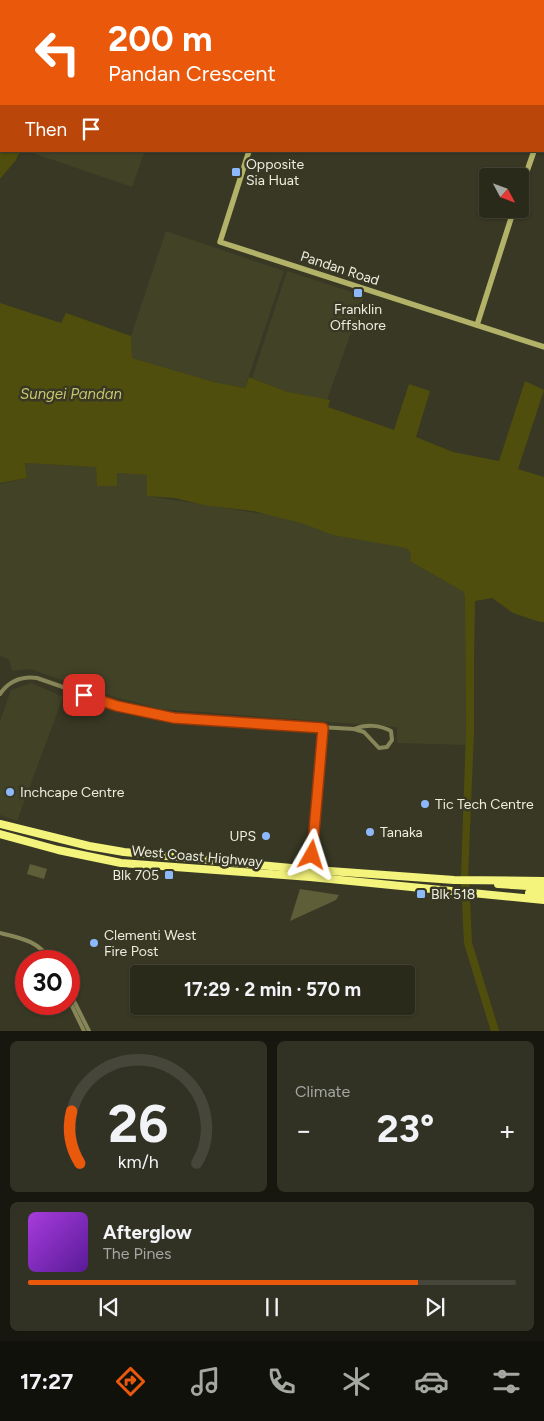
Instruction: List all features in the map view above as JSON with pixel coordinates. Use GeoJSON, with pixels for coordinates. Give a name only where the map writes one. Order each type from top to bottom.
{"type":"FeatureCollection","features":[{"type":"Feature","properties":{"kind":"highway","name":"West Coast Highway"},"geometry":{"type":"LineString","coordinates":[[0,824],[105,849],[208,860],[454,880],[544,881]]}},
{"type":"Feature","properties":{"kind":"highway","name":"West Coast Highway"},"geometry":{"type":"LineString","coordinates":[[0,834],[102,860],[477,892],[544,900]]}},
{"type":"Feature","properties":{"kind":"highway"},"geometry":{"type":"LineString","coordinates":[[208,860],[206,864],[208,870]]}},
{"type":"Feature","properties":{"kind":"highway"},"geometry":{"type":"LineString","coordinates":[[480,881],[495,884],[544,887]]}},
{"type":"Feature","properties":{"kind":"highway"},"geometry":{"type":"LineString","coordinates":[[477,892],[544,894]]}},
{"type":"Feature","properties":{"kind":"street","name":"Pandan Road"},"geometry":{"type":"LineString","coordinates":[[249,152],[220,242],[544,347]]}},
{"type":"Feature","properties":{"kind":"street"},"geometry":{"type":"LineString","coordinates":[[528,168],[534,152]]}},
{"type":"Feature","properties":{"kind":"street"},"geometry":{"type":"LineString","coordinates":[[477,326],[511,218]]}},
{"type":"Feature","properties":{"kind":"street"},"geometry":{"type":"LineString","coordinates":[[0,694],[13,681],[31,677],[110,704],[160,716],[354,729],[364,732],[379,748],[386,747],[392,740],[391,731],[384,727],[363,726],[354,729]]}},
{"type":"Feature","properties":{"kind":"street"},"geometry":{"type":"LineString","coordinates":[[318,870],[312,855],[323,728]]}},
{"type":"Feature","properties":{"kind":"street"},"geometry":{"type":"LineString","coordinates":[[302,869],[312,855]]}},
{"type":"Feature","properties":{"kind":"street"},"geometry":{"type":"LineString","coordinates":[[0,933],[26,939],[37,944],[42,950]]}},
{"type":"Feature","properties":{"kind":"street"},"geometry":{"type":"LineString","coordinates":[[80,1013],[89,1031]]}},
{"type":"Feature","properties":{"kind":"street"},"geometry":{"type":"LineString","coordinates":[[76,1015],[84,1031]]}},
{"type":"Feature","properties":{"kind":"shaded area"},"geometry":{"type":"Polygon","coordinates":[[[30,152],[145,152],[132,187],[30,152]]]}},
{"type":"Feature","properties":{"kind":"shaded area"},"geometry":{"type":"Polygon","coordinates":[[[166,231],[284,271],[245,388],[214,382],[132,358],[131,336],[166,231]]]}},
{"type":"Feature","properties":{"kind":"shaded area"},"geometry":{"type":"Polygon","coordinates":[[[287,271],[364,296],[327,400],[288,392],[252,378],[287,271]]]}},
{"type":"Feature","properties":{"kind":"shaded area"},"geometry":{"type":"Polygon","coordinates":[[[25,463],[96,467],[98,486],[117,473],[147,475],[148,496],[290,518],[406,548],[411,554],[464,592],[466,745],[397,743],[397,727],[160,709],[100,693],[30,669],[12,671],[9,659],[0,656],[0,484],[27,478],[25,463]]]}},
{"type":"Feature","properties":{"kind":"shaded area"},"geometry":{"type":"Polygon","coordinates":[[[32,683],[63,697],[17,821],[0,815],[0,721],[11,690],[32,683]]]}},
{"type":"Feature","properties":{"kind":"shaded area"},"geometry":{"type":"Polygon","coordinates":[[[30,864],[47,869],[44,879],[27,874],[30,864]]]}},
{"type":"Feature","properties":{"kind":"shaded area"},"geometry":{"type":"Polygon","coordinates":[[[300,889],[339,895],[336,900],[290,921],[300,889]]]}},
{"type":"Feature","properties":{"kind":"water"},"geometry":{"type":"Polygon","coordinates":[[[0,152],[21,152],[16,160],[0,179],[0,152]]]}},
{"type":"Feature","properties":{"kind":"water","name":"Sungei Pandan"},"geometry":{"type":"Polygon","coordinates":[[[0,303],[61,323],[66,313],[131,336],[132,358],[214,382],[245,388],[249,377],[288,392],[330,400],[328,407],[394,430],[409,384],[430,391],[416,437],[453,452],[499,461],[525,381],[544,390],[518,469],[544,477],[544,622],[513,613],[492,598],[475,601],[474,732],[468,878],[461,876],[466,731],[464,592],[410,561],[411,554],[406,548],[333,535],[301,523],[253,511],[203,505],[175,498],[147,496],[147,475],[117,473],[117,486],[97,486],[96,467],[25,463],[27,478],[0,483],[0,303]]]}},
{"type":"Feature","properties":{"kind":"waterway"},"geometry":{"type":"LineString","coordinates":[[465,877],[468,943],[495,1031]]}},
{"type":"Feature","properties":{"kind":"place","name":"Opposite Sia Huat"},"geometry":{"type":"Point","coordinates":[236,172]}},
{"type":"Feature","properties":{"kind":"place","name":"Franklin Offshore"},"geometry":{"type":"Point","coordinates":[358,293]}},
{"type":"Feature","properties":{"kind":"place","name":"Inchcape Centre"},"geometry":{"type":"Point","coordinates":[10,792]}},
{"type":"Feature","properties":{"kind":"place","name":"Tic Tech Centre"},"geometry":{"type":"Point","coordinates":[425,804]}},
{"type":"Feature","properties":{"kind":"place","name":"Tanaka"},"geometry":{"type":"Point","coordinates":[370,832]}},
{"type":"Feature","properties":{"kind":"place","name":"UPS"},"geometry":{"type":"Point","coordinates":[266,836]}},
{"type":"Feature","properties":{"kind":"place","name":"Blk 705"},"geometry":{"type":"Point","coordinates":[169,875]}},
{"type":"Feature","properties":{"kind":"place","name":"Blk 518"},"geometry":{"type":"Point","coordinates":[421,894]}},
{"type":"Feature","properties":{"kind":"place","name":"Clementi West Fire Post"},"geometry":{"type":"Point","coordinates":[94,943]}},
{"type":"Feature","properties":{"kind":"route"},"geometry":{"type":"LineString","coordinates":[[84,695],[117,706],[174,718],[323,728],[312,855]]}}]}
